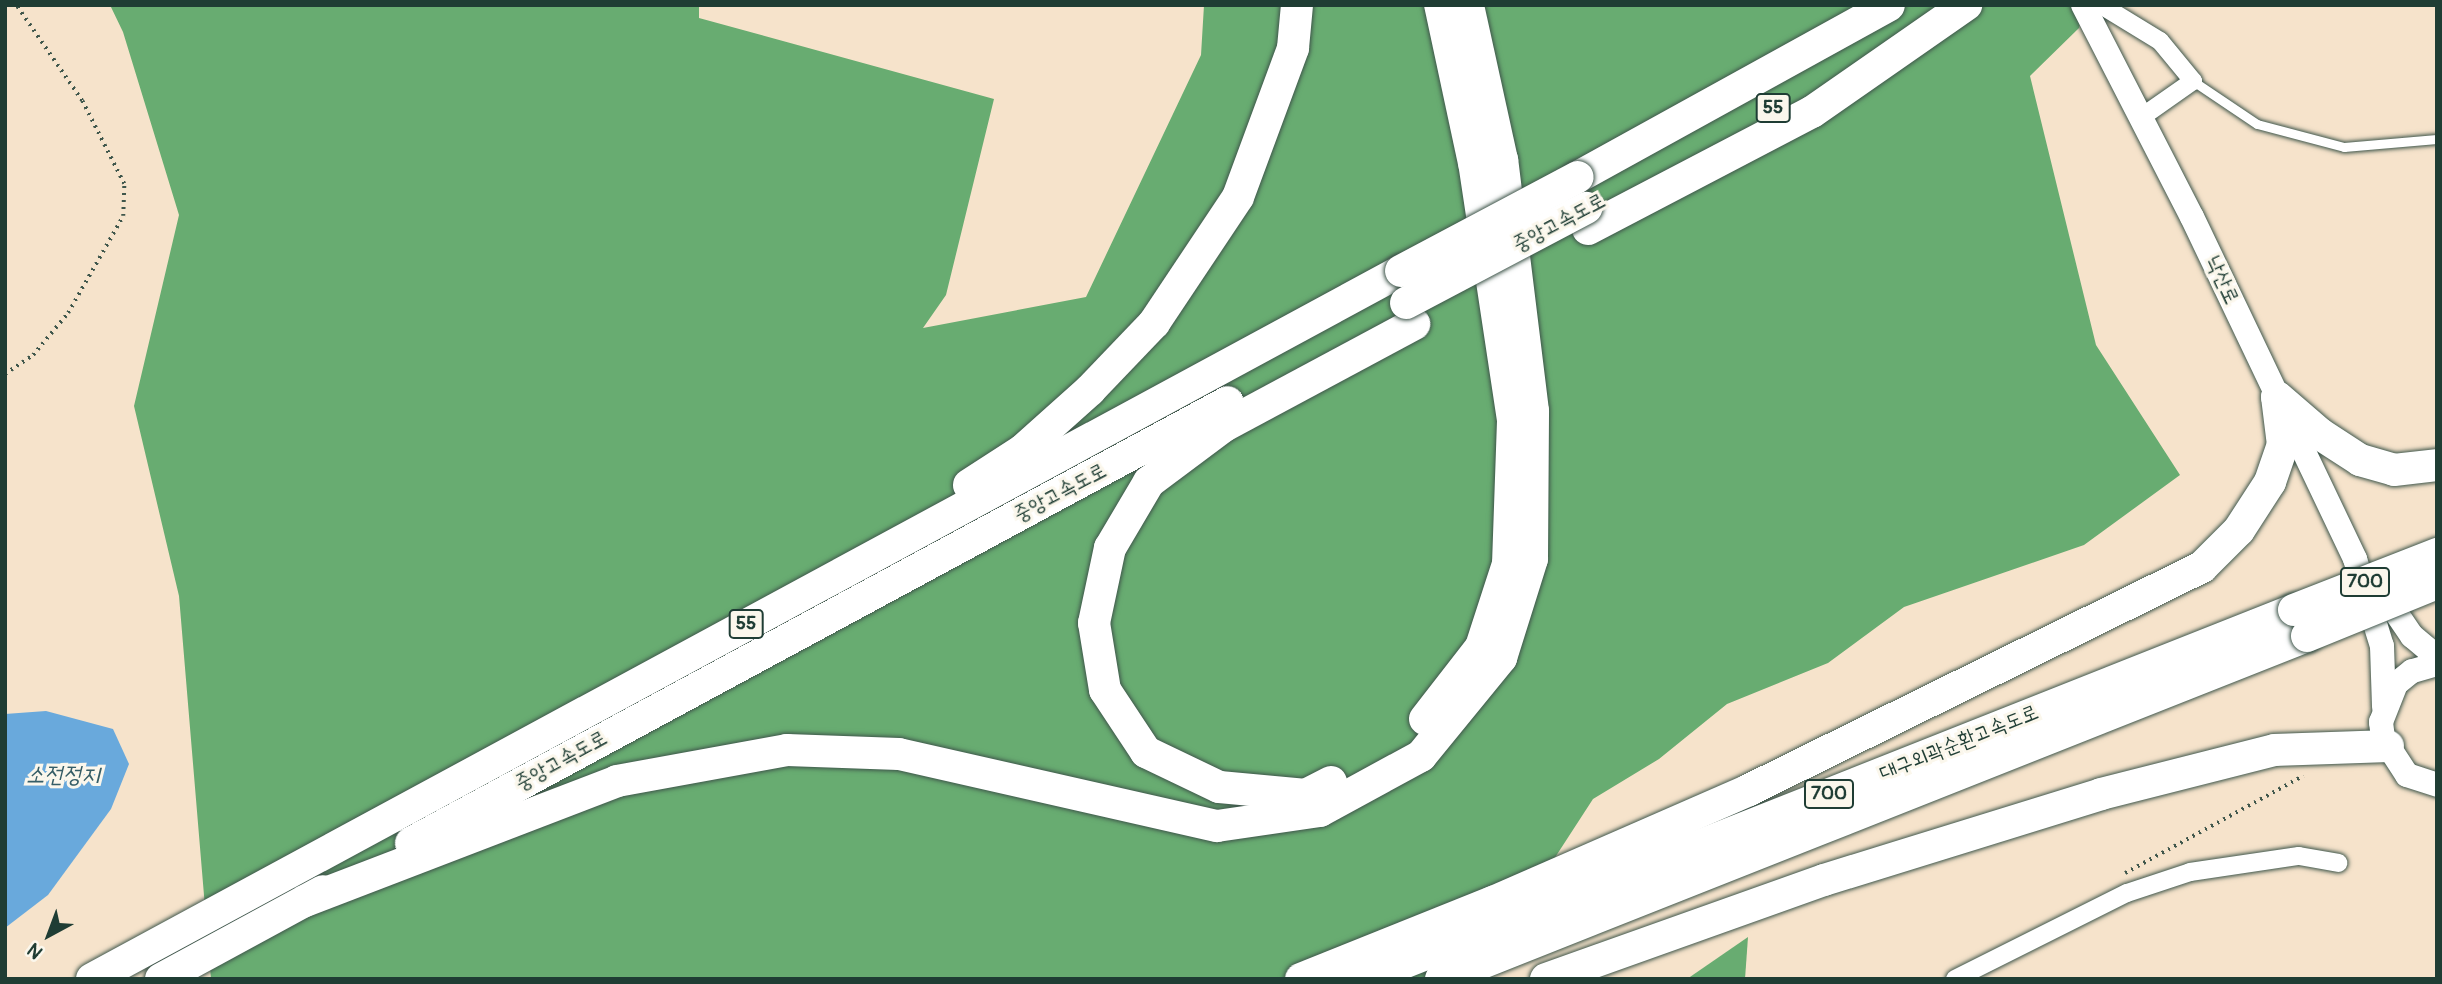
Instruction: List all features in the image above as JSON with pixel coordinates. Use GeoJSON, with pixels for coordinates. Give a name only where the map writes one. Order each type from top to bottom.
{"type":"FeatureCollection","features":[{"type":"Feature","properties":{"kind":"highway"},"geometry":{"type":"LineString","coordinates":[[790,601],[1023,450],[1090,390],[1154,323],[1238,197],[1293,48],[1297,5]]}},
{"type":"Feature","properties":{"kind":"highway"},"geometry":{"type":"LineString","coordinates":[[1410,314],[1224,426],[1149,482],[1110,548],[1094,623],[1105,690],[1146,752],[1219,787],[1306,794],[1406,744],[1480,647],[1508,564],[1513,420],[1474,163],[1440,5]]}},
{"type":"Feature","properties":{"kind":"highway"},"geometry":{"type":"LineString","coordinates":[[304,901],[617,781],[787,750],[899,754],[1217,827],[1320,811],[1421,756],[1501,658],[1532,559],[1533,411],[1502,160],[1468,5]]}},
{"type":"Feature","properties":{"kind":"highway","name":"중앙고속도로"},"geometry":{"type":"LineString","coordinates":[[92,979],[1577,177],[1889,5]]}},
{"type":"Feature","properties":{"kind":"highway","name":"중앙고속도로"},"geometry":{"type":"LineString","coordinates":[[161,979],[1587,219],[1958,5]]}},
{"type":"Feature","properties":{"kind":"highway"},"geometry":{"type":"LineString","coordinates":[[1587,219],[1812,112],[1966,5]]}},
{"type":"Feature","properties":{"kind":"highway"},"geometry":{"type":"LineString","coordinates":[[2277,397],[2320,434],[2360,460],[2394,470],[2437,465]]}},
{"type":"Feature","properties":{"kind":"highway"},"geometry":{"type":"LineString","coordinates":[[1301,979],[1493,902],[1749,790],[2202,567],[2239,530],[2270,482],[2283,445],[2277,397]]}},
{"type":"Feature","properties":{"kind":"highway","name":"대구외곽순환고속도로"},"geometry":{"type":"LineString","coordinates":[[1441,979],[2301,623],[2437,554]]}},
{"type":"Feature","properties":{"kind":"highway","name":"대구외곽순환고속도로"},"geometry":{"type":"LineString","coordinates":[[1363,979],[2301,623],[2437,583]]}},
{"type":"Feature","properties":{"kind":"highway"},"geometry":{"type":"LineString","coordinates":[[1546,979],[1824,880],[2101,794],[2275,750],[2388,746]]}},
{"type":"Feature","properties":{"kind":"main road","name":"낙산로"},"geometry":{"type":"LineString","coordinates":[[2083,5],[2139,119],[2192,217],[2355,559]]}},
{"type":"Feature","properties":{"kind":"main road"},"geometry":{"type":"LineString","coordinates":[[2355,559],[2412,636],[2437,657]]}},
{"type":"Feature","properties":{"kind":"main road"},"geometry":{"type":"LineString","coordinates":[[2355,559],[2382,646],[2384,707],[2381,722],[2388,746],[2407,775],[2433,790]]}},
{"type":"Feature","properties":{"kind":"main road"},"geometry":{"type":"LineString","coordinates":[[2384,707],[2396,684],[2412,671],[2437,664]]}},
{"type":"Feature","properties":{"kind":"street"},"geometry":{"type":"LineString","coordinates":[[2101,5],[2160,41],[2193,81],[2139,119]]}},
{"type":"Feature","properties":{"kind":"street"},"geometry":{"type":"LineString","coordinates":[[1955,979],[2127,893],[2190,872],[2299,856],[2338,863]]}},
{"type":"Feature","properties":{"kind":"lane"},"geometry":{"type":"LineString","coordinates":[[2193,81],[2257,124],[2344,147],[2437,139]]}},
{"type":"Feature","properties":{"kind":"path"},"geometry":{"type":"LineString","coordinates":[[5,374],[33,355],[68,313],[123,216],[124,184],[82,101],[16,5]]}},
{"type":"Feature","properties":{"kind":"path"},"geometry":{"type":"LineString","coordinates":[[2122,875],[2324,764],[2330,746]]}},
{"type":"Feature","properties":{"kind":"green space"},"geometry":{"type":"Polygon","coordinates":[[[110,5],[699,5],[699,18],[994,99],[946,295],[923,328],[1086,297],[1201,55],[1204,5],[2084,5],[2079,28],[2030,76],[2096,345],[2180,475],[2084,545],[1904,607],[1828,663],[1727,704],[1659,759],[1593,799],[1476,979],[211,979],[179,596],[134,406],[179,215],[123,32],[110,5]]]}},
{"type":"Feature","properties":{"kind":"green space"},"geometry":{"type":"Polygon","coordinates":[[[1748,937],[1745,979],[1687,979],[1748,937]]]}},
{"type":"Feature","properties":{"kind":"water","name":"소전정지"},"geometry":{"type":"Polygon","coordinates":[[[46,711],[113,729],[129,764],[111,809],[48,895],[5,928],[5,714],[46,711]]]}}]}
